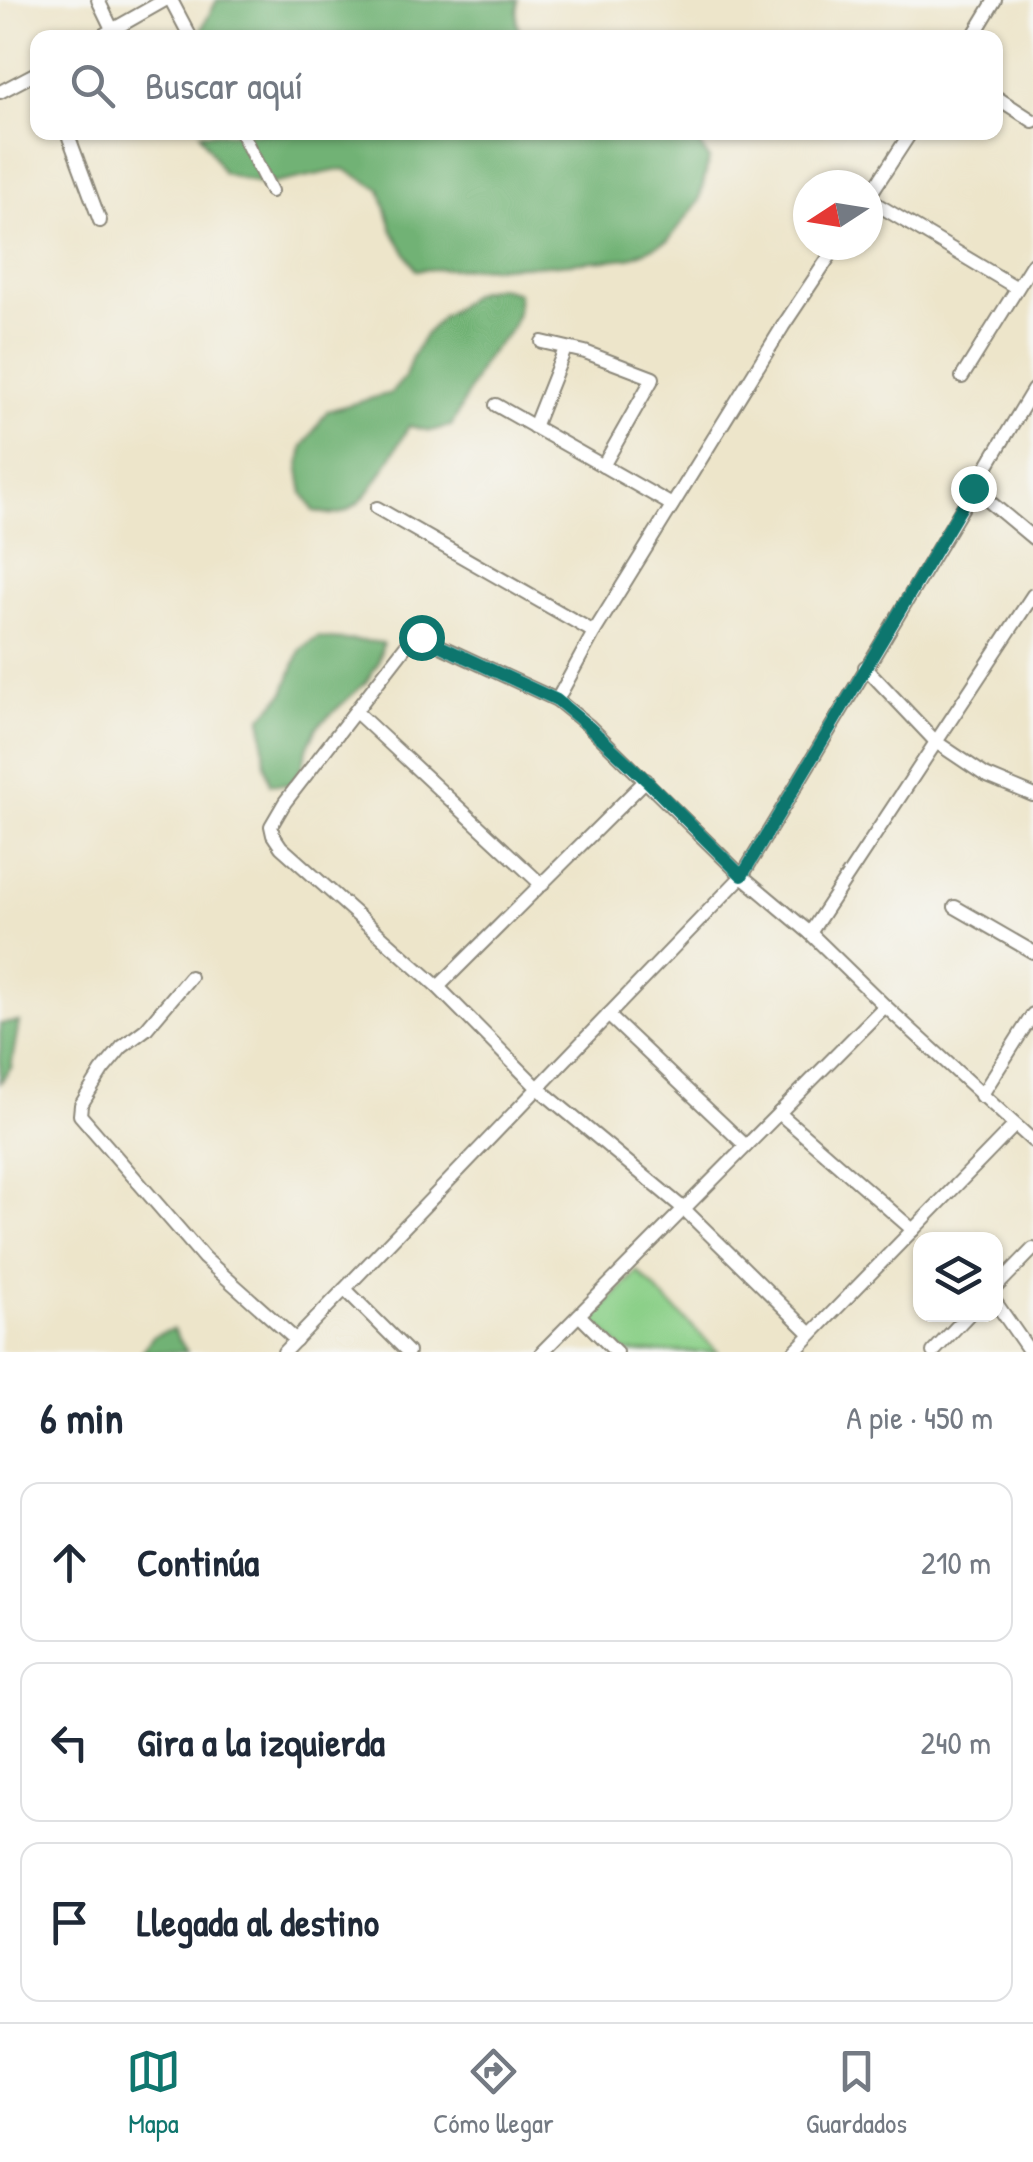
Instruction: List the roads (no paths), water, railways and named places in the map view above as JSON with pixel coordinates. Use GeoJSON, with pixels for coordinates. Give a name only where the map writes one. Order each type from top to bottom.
{"type":"FeatureCollection","features":[{"type":"Feature","properties":{"kind":"street"},"geometry":{"type":"LineString","coordinates":[[98,0],[112,30],[168,0],[185,30]]}},
{"type":"Feature","properties":{"kind":"street"},"geometry":{"type":"LineString","coordinates":[[977,30],[995,0]]}},
{"type":"Feature","properties":{"kind":"street"},"geometry":{"type":"LineString","coordinates":[[0,92],[30,76]]}},
{"type":"Feature","properties":{"kind":"street"},"geometry":{"type":"LineString","coordinates":[[1003,101],[1033,122]]}},
{"type":"Feature","properties":{"kind":"street"},"geometry":{"type":"LineString","coordinates":[[70,140],[100,221]]}},
{"type":"Feature","properties":{"kind":"street"},"geometry":{"type":"LineString","coordinates":[[244,140],[271,191]]}},
{"type":"Feature","properties":{"kind":"street"},"geometry":{"type":"LineString","coordinates":[[883,175],[906,140]]}},
{"type":"Feature","properties":{"kind":"street"},"geometry":{"type":"LineString","coordinates":[[883,207],[1017,288]]}},
{"type":"Feature","properties":{"kind":"street"},"geometry":{"type":"LineString","coordinates":[[557,700],[594,632],[827,260]]}},
{"type":"Feature","properties":{"kind":"street"},"geometry":{"type":"LineString","coordinates":[[962,378],[1033,262]]}},
{"type":"Feature","properties":{"kind":"street"},"geometry":{"type":"LineString","coordinates":[[542,342],[585,352],[653,378],[603,466]]}},
{"type":"Feature","properties":{"kind":"street"},"geometry":{"type":"LineString","coordinates":[[534,427],[565,349]]}},
{"type":"Feature","properties":{"kind":"street"},"geometry":{"type":"LineString","coordinates":[[284,1352],[742,876],[1033,390]]}},
{"type":"Feature","properties":{"kind":"street"},"geometry":{"type":"LineString","coordinates":[[496,405],[672,505]]}},
{"type":"Feature","properties":{"kind":"street"},"geometry":{"type":"LineString","coordinates":[[973,488],[1033,538]]}},
{"type":"Feature","properties":{"kind":"street"},"geometry":{"type":"LineString","coordinates":[[377,508],[594,632]]}},
{"type":"Feature","properties":{"kind":"street"},"geometry":{"type":"LineString","coordinates":[[810,933],[1033,595]]}},
{"type":"Feature","properties":{"kind":"street"},"geometry":{"type":"LineString","coordinates":[[811,1334],[684,1209],[538,1088],[438,986],[296,861],[273,835],[272,826],[285,802],[408,643],[421,637],[557,700],[646,780],[742,876],[810,933],[1033,1141]]}},
{"type":"Feature","properties":{"kind":"street"},"geometry":{"type":"LineString","coordinates":[[865,667],[936,742],[985,774],[1033,795]]}},
{"type":"Feature","properties":{"kind":"street"},"geometry":{"type":"LineString","coordinates":[[356,712],[542,885]]}},
{"type":"Feature","properties":{"kind":"street"},"geometry":{"type":"LineString","coordinates":[[438,986],[646,780]]}},
{"type":"Feature","properties":{"kind":"street"},"geometry":{"type":"LineString","coordinates":[[956,908],[1033,952]]}},
{"type":"Feature","properties":{"kind":"street"},"geometry":{"type":"LineString","coordinates":[[190,977],[146,1029],[122,1047],[102,1071],[81,1105],[80,1114],[204,1258],[296,1340]]}},
{"type":"Feature","properties":{"kind":"street"},"geometry":{"type":"LineString","coordinates":[[542,1352],[884,1006]]}},
{"type":"Feature","properties":{"kind":"street"},"geometry":{"type":"LineString","coordinates":[[981,1096],[1033,1014]]}},
{"type":"Feature","properties":{"kind":"street"},"geometry":{"type":"LineString","coordinates":[[608,1015],[746,1146]]}},
{"type":"Feature","properties":{"kind":"street"},"geometry":{"type":"LineString","coordinates":[[780,1112],[913,1230]]}},
{"type":"Feature","properties":{"kind":"street"},"geometry":{"type":"LineString","coordinates":[[794,1352],[1015,1125]]}},
{"type":"Feature","properties":{"kind":"street"},"geometry":{"type":"LineString","coordinates":[[1003,1281],[1033,1249]]}},
{"type":"Feature","properties":{"kind":"street"},"geometry":{"type":"LineString","coordinates":[[345,1289],[408,1352]]}},
{"type":"Feature","properties":{"kind":"street"},"geometry":{"type":"LineString","coordinates":[[1003,1313],[1030,1352]]}},
{"type":"Feature","properties":{"kind":"street"},"geometry":{"type":"LineString","coordinates":[[579,1315],[616,1352]]}},
{"type":"Feature","properties":{"kind":"street"},"geometry":{"type":"LineString","coordinates":[[933,1352],[961,1322]]}}]}
